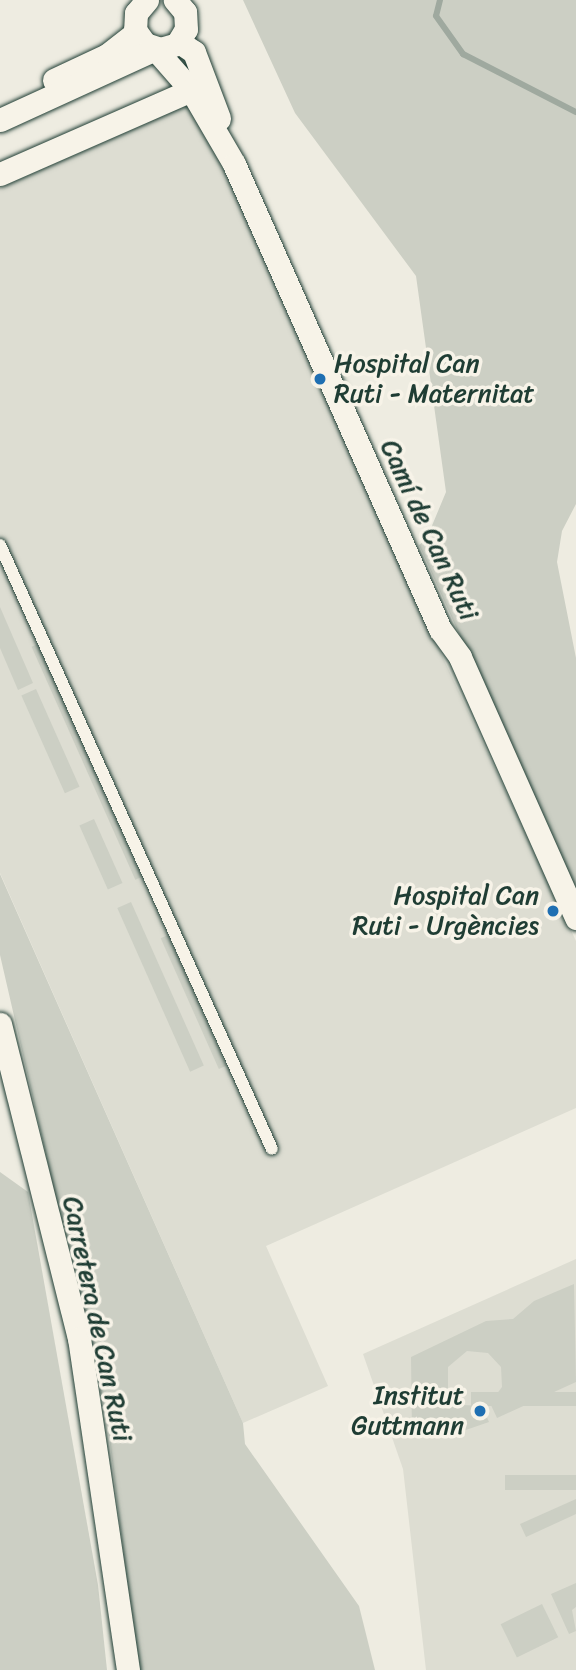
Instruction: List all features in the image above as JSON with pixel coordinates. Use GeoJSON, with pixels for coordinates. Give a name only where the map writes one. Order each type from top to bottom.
{"type":"FeatureCollection","features":[{"type":"Feature","properties":{"kind":"street"},"geometry":{"type":"LineString","coordinates":[[0,120],[155,49],[179,42],[187,17],[174,0]]}},
{"type":"Feature","properties":{"kind":"street"},"geometry":{"type":"LineString","coordinates":[[0,104],[134,19]]}},
{"type":"Feature","properties":{"kind":"street","name":"Camí de Can Ruti"},"geometry":{"type":"LineString","coordinates":[[134,19],[155,49],[191,90],[234,164]]}},
{"type":"Feature","properties":{"kind":"street","name":"Camí de Can Ruti"},"geometry":{"type":"LineString","coordinates":[[179,42],[194,52],[234,164],[440,629],[460,657],[576,918]]}},
{"type":"Feature","properties":{"kind":"street"},"geometry":{"type":"LineString","coordinates":[[0,174],[191,90]]}},
{"type":"Feature","properties":{"kind":"street","name":"Carretera de Can Ruti"},"geometry":{"type":"LineString","coordinates":[[0,1024],[79,1338],[128,1670]]}},
{"type":"Feature","properties":{"kind":"lane"},"geometry":{"type":"LineString","coordinates":[[0,545],[272,1149]]}},
{"type":"Feature","properties":{"kind":"shaded area"},"geometry":{"type":"Polygon","coordinates":[[[243,0],[576,0],[576,504],[562,531],[557,562],[576,658],[576,893],[419,545],[426,540],[446,492],[416,276],[295,113],[243,0]]]}},
{"type":"Feature","properties":{"kind":"shaded area"},"geometry":{"type":"Polygon","coordinates":[[[190,104],[201,112],[429,628],[576,941],[576,1108],[266,1246],[328,1386],[243,1423],[0,873],[0,188],[190,104]]]}},
{"type":"Feature","properties":{"kind":"shaded area"},"geometry":{"type":"Polygon","coordinates":[[[0,607],[33,683],[18,690],[0,648],[0,607]]]}},
{"type":"Feature","properties":{"kind":"shaded area"},"geometry":{"type":"Polygon","coordinates":[[[38,644],[142,877],[135,880],[32,647],[38,644]]]}},
{"type":"Feature","properties":{"kind":"shaded area"},"geometry":{"type":"Polygon","coordinates":[[[36,689],[80,787],[65,793],[21,696],[36,689]]]}},
{"type":"Feature","properties":{"kind":"shaded area"},"geometry":{"type":"Polygon","coordinates":[[[94,819],[122,883],[108,889],[79,826],[94,819]]]}},
{"type":"Feature","properties":{"kind":"shaded area"},"geometry":{"type":"Polygon","coordinates":[[[0,874],[243,1423],[245,1444],[359,1606],[375,1670],[138,1670],[107,1420],[0,955],[0,874]]]}},
{"type":"Feature","properties":{"kind":"shaded area"},"geometry":{"type":"Polygon","coordinates":[[[131,902],[204,1066],[190,1072],[117,908],[131,902]]]}},
{"type":"Feature","properties":{"kind":"shaded area"},"geometry":{"type":"Polygon","coordinates":[[[168,935],[226,1066],[219,1069],[161,938],[168,935]]]}},
{"type":"Feature","properties":{"kind":"shaded area"},"geometry":{"type":"Polygon","coordinates":[[[0,1172],[28,1192],[98,1585],[107,1670],[0,1670],[0,1172]]]}},
{"type":"Feature","properties":{"kind":"shaded area","name":"Institut Guttmann"},"geometry":{"type":"Polygon","coordinates":[[[576,1259],[576,1670],[426,1670],[403,1469],[363,1354],[576,1259]]]}},
{"type":"Feature","properties":{"kind":"shaded area"},"geometry":{"type":"Polygon","coordinates":[[[574,1284],[576,1382],[497,1418],[490,1403],[502,1387],[501,1367],[488,1353],[467,1351],[448,1367],[448,1389],[463,1405],[482,1406],[489,1422],[457,1433],[412,1434],[411,1357],[486,1321],[513,1319],[534,1301],[574,1284]]]}},
{"type":"Feature","properties":{"kind":"shaded area"},"geometry":{"type":"Polygon","coordinates":[[[471,1392],[576,1392],[576,1406],[471,1406],[471,1392]]]}},
{"type":"Feature","properties":{"kind":"shaded area"},"geometry":{"type":"Polygon","coordinates":[[[505,1475],[576,1475],[576,1490],[505,1490],[505,1475]]]}},
{"type":"Feature","properties":{"kind":"shaded area"},"geometry":{"type":"Polygon","coordinates":[[[576,1499],[576,1514],[526,1537],[520,1524],[576,1499]]]}},
{"type":"Feature","properties":{"kind":"shaded area"},"geometry":{"type":"Polygon","coordinates":[[[576,1583],[576,1607],[572,1610],[576,1631],[569,1634],[551,1594],[576,1583]]]}},
{"type":"Feature","properties":{"kind":"shaded area"},"geometry":{"type":"Polygon","coordinates":[[[542,1604],[558,1637],[517,1657],[501,1624],[542,1604]]]}},
{"type":"Feature","properties":{"kind":"waterway"},"geometry":{"type":"LineString","coordinates":[[440,0],[436,16],[463,54],[576,112]]}},
{"type":"Feature","properties":{"kind":"place","name":"Hospital Can Ruti - Maternitat"},"geometry":{"type":"Point","coordinates":[320,379]}},
{"type":"Feature","properties":{"kind":"place","name":"Hospital Can Ruti - Urgències"},"geometry":{"type":"Point","coordinates":[553,911]}},
{"type":"Feature","properties":{"kind":"place","name":"Institut Guttmann"},"geometry":{"type":"Point","coordinates":[480,1411]}}]}
